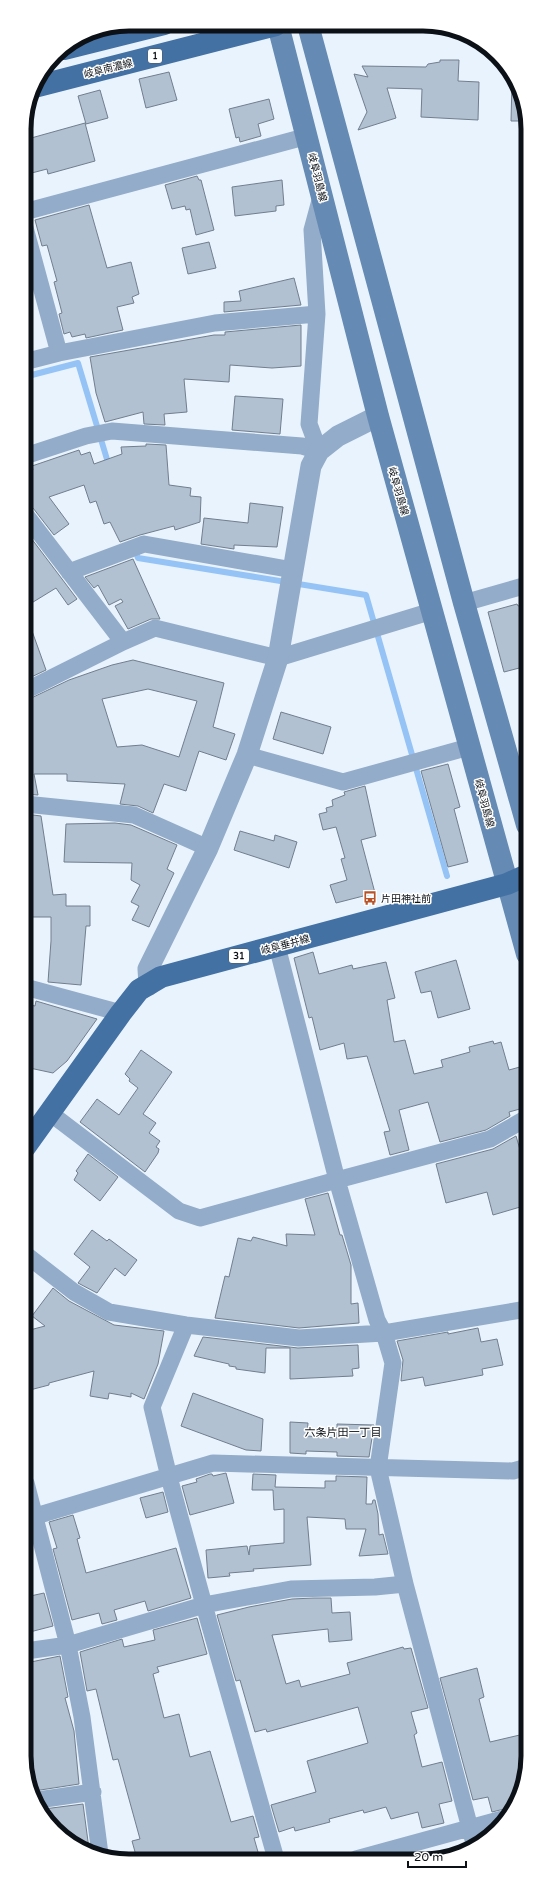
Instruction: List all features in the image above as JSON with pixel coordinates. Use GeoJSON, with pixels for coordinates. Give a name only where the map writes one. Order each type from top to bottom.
{"type":"FeatureCollection","features":[{"type":"Feature","properties":{"kind":"main road","name":"岐阜南濃線"},"geometry":{"type":"LineString","coordinates":[[42,85],[253,31]]}},
{"type":"Feature","properties":{"kind":"main road","name":"岐阜羽島線"},"geometry":{"type":"LineString","coordinates":[[279,31],[308,136],[378,416],[521,933]]}},
{"type":"Feature","properties":{"kind":"main road"},"geometry":{"type":"LineString","coordinates":[[310,31],[464,603],[521,803]]}},
{"type":"Feature","properties":{"kind":"main road"},"geometry":{"type":"LineString","coordinates":[[83,43],[110,33]]}},
{"type":"Feature","properties":{"kind":"main road","name":"岐阜垂井線"},"geometry":{"type":"LineString","coordinates":[[31,1139],[121,1013],[140,990],[161,977],[507,884],[521,878]]}},
{"type":"Feature","properties":{"kind":"street"},"geometry":{"type":"LineString","coordinates":[[31,210],[308,136]]}},
{"type":"Feature","properties":{"kind":"street"},"geometry":{"type":"LineString","coordinates":[[319,452],[309,424],[317,314],[312,230],[322,192]]}},
{"type":"Feature","properties":{"kind":"street"},"geometry":{"type":"LineString","coordinates":[[31,250],[59,353]]}},
{"type":"Feature","properties":{"kind":"street"},"geometry":{"type":"LineString","coordinates":[[31,360],[59,353],[215,323],[317,314]]}},
{"type":"Feature","properties":{"kind":"street"},"geometry":{"type":"LineString","coordinates":[[149,985],[148,969],[208,848],[247,755],[278,658],[311,466],[319,452],[338,436],[378,416]]}},
{"type":"Feature","properties":{"kind":"street"},"geometry":{"type":"LineString","coordinates":[[31,454],[86,436],[112,431],[302,446],[319,452]]}},
{"type":"Feature","properties":{"kind":"street"},"geometry":{"type":"LineString","coordinates":[[31,522],[122,642]]}},
{"type":"Feature","properties":{"kind":"street"},"geometry":{"type":"LineString","coordinates":[[69,572],[144,544],[293,570]]}},
{"type":"Feature","properties":{"kind":"street"},"geometry":{"type":"LineString","coordinates":[[464,603],[521,587]]}},
{"type":"Feature","properties":{"kind":"street"},"geometry":{"type":"LineString","coordinates":[[31,688],[122,642],[155,628],[278,658],[432,611]]}},
{"type":"Feature","properties":{"kind":"street"},"geometry":{"type":"LineString","coordinates":[[247,755],[343,782],[469,746]]}},
{"type":"Feature","properties":{"kind":"street"},"geometry":{"type":"LineString","coordinates":[[31,805],[134,815],[208,848]]}},
{"type":"Feature","properties":{"kind":"street"},"geometry":{"type":"LineString","coordinates":[[277,946],[337,1180],[378,1320],[384,1333],[393,1363],[378,1468],[405,1584],[472,1841]]}},
{"type":"Feature","properties":{"kind":"street"},"geometry":{"type":"LineString","coordinates":[[31,989],[121,1013]]}},
{"type":"Feature","properties":{"kind":"street"},"geometry":{"type":"LineString","coordinates":[[50,1113],[179,1211],[200,1218],[490,1139],[521,1121]]}},
{"type":"Feature","properties":{"kind":"street"},"geometry":{"type":"LineString","coordinates":[[31,1259],[74,1292],[109,1312],[186,1325],[299,1338],[384,1333],[521,1311]]}},
{"type":"Feature","properties":{"kind":"street"},"geometry":{"type":"LineString","coordinates":[[186,1325],[152,1407],[169,1477],[204,1605],[275,1854]]}},
{"type":"Feature","properties":{"kind":"street"},"geometry":{"type":"LineString","coordinates":[[31,1518],[213,1464],[513,1471],[521,1468]]}},
{"type":"Feature","properties":{"kind":"street"},"geometry":{"type":"LineString","coordinates":[[31,1521],[68,1645],[82,1717],[100,1850]]}},
{"type":"Feature","properties":{"kind":"street"},"geometry":{"type":"LineString","coordinates":[[31,1650],[68,1645],[204,1605],[291,1589],[375,1587],[405,1584]]}},
{"type":"Feature","properties":{"kind":"street"},"geometry":{"type":"LineString","coordinates":[[41,1800],[93,1792]]}},
{"type":"Feature","properties":{"kind":"street"},"geometry":{"type":"LineString","coordinates":[[374,1854],[497,1820]]}},
{"type":"Feature","properties":{"kind":"building"},"geometry":{"type":"Polygon","coordinates":[[[440,60],[459,60],[458,81],[479,82],[478,120],[421,117],[422,89],[387,88],[396,118],[358,130],[367,112],[354,74],[368,77],[362,66],[426,67],[428,64],[440,62],[440,60]]]}},
{"type":"Feature","properties":{"kind":"building"},"geometry":{"type":"Polygon","coordinates":[[[169,72],[177,100],[146,108],[139,79],[169,72]]]}},
{"type":"Feature","properties":{"kind":"building"},"geometry":{"type":"Polygon","coordinates":[[[512,88],[516,97],[521,121],[511,121],[512,88]]]}},
{"type":"Feature","properties":{"kind":"building"},"geometry":{"type":"Polygon","coordinates":[[[100,90],[108,118],[86,124],[78,96],[100,90]]]}},
{"type":"Feature","properties":{"kind":"building"},"geometry":{"type":"Polygon","coordinates":[[[269,99],[274,119],[258,124],[261,136],[240,142],[239,137],[236,138],[229,109],[269,99]]]}},
{"type":"Feature","properties":{"kind":"building"},"geometry":{"type":"Polygon","coordinates":[[[85,123],[95,161],[48,174],[47,169],[31,173],[31,138],[85,123]]]}},
{"type":"Feature","properties":{"kind":"building"},"geometry":{"type":"Polygon","coordinates":[[[197,176],[199,180],[201,180],[214,230],[196,235],[190,209],[186,210],[185,206],[172,209],[165,185],[197,176]]]}},
{"type":"Feature","properties":{"kind":"building"},"geometry":{"type":"Polygon","coordinates":[[[282,180],[284,205],[276,206],[276,211],[235,216],[232,187],[282,180]]]}},
{"type":"Feature","properties":{"kind":"building"},"geometry":{"type":"Polygon","coordinates":[[[89,205],[107,268],[131,262],[139,294],[132,297],[134,303],[117,307],[123,330],[86,338],[85,334],[72,337],[70,332],[64,334],[59,314],[62,313],[54,282],[57,281],[47,245],[42,246],[35,220],[89,205]]]}},
{"type":"Feature","properties":{"kind":"building"},"geometry":{"type":"Polygon","coordinates":[[[209,242],[216,268],[188,274],[182,248],[209,242]]]}},
{"type":"Feature","properties":{"kind":"building"},"geometry":{"type":"Polygon","coordinates":[[[294,278],[301,305],[224,312],[224,302],[241,301],[239,291],[294,278]]]}},
{"type":"Feature","properties":{"kind":"building"},"geometry":{"type":"Polygon","coordinates":[[[301,325],[301,366],[272,368],[230,365],[229,382],[184,379],[187,412],[164,414],[165,425],[144,424],[143,412],[105,422],[96,393],[90,357],[214,335],[225,335],[225,332],[301,325]]]}},
{"type":"Feature","properties":{"kind":"building"},"geometry":{"type":"Polygon","coordinates":[[[235,396],[283,399],[280,434],[232,430],[235,396]]]}},
{"type":"Feature","properties":{"kind":"building"},"geometry":{"type":"Polygon","coordinates":[[[146,444],[166,445],[169,485],[191,488],[190,496],[201,497],[200,522],[175,530],[174,526],[120,542],[110,522],[104,524],[96,501],[90,503],[84,485],[49,497],[69,524],[54,535],[31,507],[32,466],[79,450],[81,455],[90,452],[94,464],[122,454],[121,447],[146,446],[146,444]]]}},
{"type":"Feature","properties":{"kind":"building"},"geometry":{"type":"Polygon","coordinates":[[[250,503],[283,507],[277,547],[234,545],[234,549],[201,544],[204,518],[248,523],[250,503]]]}},
{"type":"Feature","properties":{"kind":"building"},"geometry":{"type":"Polygon","coordinates":[[[31,538],[77,599],[68,605],[56,588],[31,603],[31,538]]]}},
{"type":"Feature","properties":{"kind":"building"},"geometry":{"type":"Polygon","coordinates":[[[133,559],[160,619],[151,619],[128,629],[115,606],[123,602],[121,599],[109,605],[98,585],[94,588],[85,577],[133,559]]]}},
{"type":"Feature","properties":{"kind":"building"},"geometry":{"type":"Polygon","coordinates":[[[517,604],[518,606],[521,605],[521,668],[504,672],[488,612],[517,604]]]}},
{"type":"Feature","properties":{"kind":"building"},"geometry":{"type":"Polygon","coordinates":[[[31,628],[46,670],[31,677],[31,628]]]}},
{"type":"Feature","properties":{"kind":"building"},"geometry":{"type":"Polygon","coordinates":[[[133,660],[224,683],[213,727],[235,734],[226,760],[199,751],[186,791],[164,784],[153,813],[138,806],[120,804],[125,784],[67,781],[67,774],[34,774],[38,795],[31,794],[31,698],[69,680],[112,665],[133,660]],[[148,689],[102,699],[117,747],[142,745],[179,757],[197,701],[148,689]]]}},
{"type":"Feature","properties":{"kind":"building"},"geometry":{"type":"Polygon","coordinates":[[[281,712],[331,727],[323,754],[273,739],[281,712]]]}},
{"type":"Feature","properties":{"kind":"building"},"geometry":{"type":"Polygon","coordinates":[[[448,764],[460,807],[454,809],[468,862],[448,867],[421,771],[448,764]]]}},
{"type":"Feature","properties":{"kind":"building"},"geometry":{"type":"Polygon","coordinates":[[[365,786],[376,836],[361,840],[375,893],[336,903],[330,885],[347,880],[341,859],[345,858],[336,827],[323,830],[319,814],[327,812],[326,808],[333,806],[332,800],[345,795],[344,792],[365,786]]]}},
{"type":"Feature","properties":{"kind":"building"},"geometry":{"type":"Polygon","coordinates":[[[31,815],[41,816],[53,895],[66,894],[66,906],[90,906],[90,926],[86,926],[81,985],[48,982],[51,917],[31,917],[31,815]]]}},
{"type":"Feature","properties":{"kind":"building"},"geometry":{"type":"Polygon","coordinates":[[[115,823],[131,825],[177,845],[167,869],[174,873],[149,927],[132,920],[139,906],[131,902],[140,885],[131,880],[132,863],[64,862],[66,824],[115,823]]]}},
{"type":"Feature","properties":{"kind":"building"},"geometry":{"type":"Polygon","coordinates":[[[240,831],[274,841],[275,835],[297,842],[289,868],[234,850],[240,831]]]}},
{"type":"Feature","properties":{"kind":"building"},"geometry":{"type":"Polygon","coordinates":[[[313,952],[319,974],[352,965],[353,969],[386,962],[395,998],[387,1000],[394,1042],[405,1040],[414,1074],[443,1067],[441,1060],[470,1052],[469,1047],[493,1041],[494,1044],[501,1042],[509,1070],[521,1067],[521,1109],[509,1112],[510,1116],[486,1130],[440,1142],[428,1102],[399,1110],[409,1150],[390,1155],[384,1132],[390,1131],[367,1056],[347,1059],[344,1043],[320,1050],[312,1017],[309,1018],[294,958],[313,952]]]}},
{"type":"Feature","properties":{"kind":"building"},"geometry":{"type":"Polygon","coordinates":[[[456,960],[470,1009],[438,1018],[431,991],[421,993],[415,972],[456,960]]]}},
{"type":"Feature","properties":{"kind":"building"},"geometry":{"type":"Polygon","coordinates":[[[36,1001],[97,1019],[67,1061],[53,1073],[31,1068],[31,1005],[35,1006],[36,1001]]]}},
{"type":"Feature","properties":{"kind":"building"},"geometry":{"type":"Polygon","coordinates":[[[141,1050],[172,1072],[143,1114],[156,1123],[149,1133],[160,1141],[156,1147],[159,1149],[158,1153],[145,1172],[80,1122],[97,1099],[119,1115],[138,1088],[129,1081],[130,1079],[125,1074],[141,1050]]]}},
{"type":"Feature","properties":{"kind":"building"},"geometry":{"type":"Polygon","coordinates":[[[516,1136],[521,1153],[521,1207],[493,1215],[487,1192],[446,1203],[436,1164],[493,1149],[516,1136]]]}},
{"type":"Feature","properties":{"kind":"building"},"geometry":{"type":"Polygon","coordinates":[[[88,1154],[118,1177],[100,1201],[74,1180],[78,1173],[76,1171],[88,1154]]]}},
{"type":"Feature","properties":{"kind":"building"},"geometry":{"type":"Polygon","coordinates":[[[328,1193],[340,1235],[342,1235],[351,1265],[351,1304],[358,1303],[359,1323],[299,1328],[215,1318],[225,1276],[229,1277],[238,1238],[251,1241],[253,1237],[287,1246],[286,1234],[315,1235],[305,1199],[328,1193]]]}},
{"type":"Feature","properties":{"kind":"building"},"geometry":{"type":"Polygon","coordinates":[[[92,1230],[107,1241],[109,1239],[137,1260],[125,1276],[115,1268],[97,1293],[78,1283],[90,1267],[74,1254],[92,1230]]]}},
{"type":"Feature","properties":{"kind":"building"},"geometry":{"type":"Polygon","coordinates":[[[53,1288],[69,1301],[114,1325],[164,1331],[158,1364],[144,1399],[131,1393],[131,1397],[109,1393],[108,1399],[90,1396],[94,1371],[49,1383],[49,1385],[31,1390],[31,1330],[45,1326],[32,1316],[53,1288]]]}},
{"type":"Feature","properties":{"kind":"building"},"geometry":{"type":"Polygon","coordinates":[[[478,1328],[481,1342],[497,1339],[503,1365],[482,1369],[483,1375],[425,1386],[423,1377],[401,1381],[403,1360],[397,1341],[478,1328]]]}},
{"type":"Feature","properties":{"kind":"building"},"geometry":{"type":"Polygon","coordinates":[[[203,1337],[298,1348],[358,1345],[359,1368],[352,1369],[353,1376],[290,1379],[290,1348],[266,1348],[265,1373],[236,1369],[236,1367],[229,1366],[229,1364],[194,1356],[203,1337]]]}},
{"type":"Feature","properties":{"kind":"building"},"geometry":{"type":"Polygon","coordinates":[[[193,1393],[263,1419],[261,1451],[246,1450],[181,1426],[193,1393]]]}},
{"type":"Feature","properties":{"kind":"building"},"geometry":{"type":"Polygon","coordinates":[[[290,1422],[308,1423],[307,1436],[337,1438],[337,1424],[374,1425],[369,1457],[337,1456],[337,1452],[306,1451],[306,1454],[290,1453],[290,1422]]]}},
{"type":"Feature","properties":{"kind":"building"},"geometry":{"type":"Polygon","coordinates":[[[226,1473],[234,1503],[190,1515],[182,1486],[197,1482],[196,1479],[210,1474],[213,1476],[226,1473]]]}},
{"type":"Feature","properties":{"kind":"building"},"geometry":{"type":"Polygon","coordinates":[[[253,1474],[276,1475],[275,1487],[325,1488],[325,1481],[336,1481],[336,1476],[367,1477],[366,1504],[372,1504],[373,1500],[375,1500],[378,1514],[379,1535],[383,1534],[388,1554],[359,1556],[366,1529],[346,1529],[345,1519],[307,1517],[311,1565],[253,1569],[254,1571],[229,1573],[230,1576],[208,1578],[206,1550],[247,1546],[249,1555],[250,1546],[284,1543],[284,1509],[274,1510],[273,1490],[252,1490],[253,1474]]]}},
{"type":"Feature","properties":{"kind":"building"},"geometry":{"type":"Polygon","coordinates":[[[163,1492],[168,1512],[146,1518],[140,1498],[163,1492]]]}},
{"type":"Feature","properties":{"kind":"building"},"geometry":{"type":"Polygon","coordinates":[[[73,1515],[80,1538],[77,1539],[86,1573],[176,1548],[191,1598],[148,1611],[145,1601],[114,1610],[117,1620],[102,1624],[99,1613],[72,1620],[53,1549],[57,1548],[49,1522],[73,1515]]]}},
{"type":"Feature","properties":{"kind":"building"},"geometry":{"type":"Polygon","coordinates":[[[44,1593],[53,1626],[31,1632],[31,1596],[44,1593]]]}},
{"type":"Feature","properties":{"kind":"building"},"geometry":{"type":"Polygon","coordinates":[[[331,1598],[332,1613],[350,1612],[352,1640],[329,1642],[328,1629],[272,1635],[286,1684],[299,1680],[301,1687],[350,1674],[347,1663],[403,1647],[404,1649],[411,1648],[428,1708],[411,1712],[417,1733],[414,1735],[422,1767],[442,1762],[452,1801],[439,1804],[444,1823],[422,1828],[418,1812],[391,1819],[386,1807],[364,1813],[363,1810],[329,1819],[330,1822],[295,1831],[294,1827],[279,1832],[271,1805],[316,1792],[307,1761],[368,1743],[358,1707],[267,1732],[266,1729],[255,1732],[240,1680],[236,1681],[217,1615],[292,1599],[331,1598]]]}},
{"type":"Feature","properties":{"kind":"building"},"geometry":{"type":"Polygon","coordinates":[[[197,1618],[207,1654],[157,1667],[159,1672],[153,1674],[164,1718],[179,1714],[190,1757],[210,1751],[231,1822],[253,1816],[259,1837],[254,1838],[259,1854],[136,1854],[132,1841],[140,1839],[118,1759],[113,1760],[96,1689],[87,1691],[80,1652],[122,1639],[124,1647],[155,1640],[153,1630],[197,1618]]]}},
{"type":"Feature","properties":{"kind":"building"},"geometry":{"type":"Polygon","coordinates":[[[60,1656],[68,1697],[65,1698],[74,1731],[79,1784],[37,1791],[36,1788],[31,1762],[31,1662],[60,1656]]]}},
{"type":"Feature","properties":{"kind":"building"},"geometry":{"type":"Polygon","coordinates":[[[477,1668],[484,1697],[479,1699],[490,1742],[521,1735],[521,1762],[519,1775],[514,1794],[505,1809],[492,1812],[488,1797],[473,1800],[440,1678],[477,1668]]]}},
{"type":"Feature","properties":{"kind":"building"},"geometry":{"type":"Polygon","coordinates":[[[83,1804],[88,1845],[69,1834],[51,1816],[47,1809],[83,1804]]]}},
{"type":"Feature","properties":{"kind":"waterway"},"geometry":{"type":"LineString","coordinates":[[31,375],[78,363],[109,466]]}},
{"type":"Feature","properties":{"kind":"waterway"},"geometry":{"type":"LineString","coordinates":[[135,549],[138,558],[366,595],[447,876]]}},
{"type":"Feature","properties":{"kind":"place","name":"片田神社前"},"geometry":{"type":"Point","coordinates":[370,898]}},
{"type":"Feature","properties":{"kind":"district","name":"六条片田一丁目"},"geometry":{"type":"Point","coordinates":[343,1432]}}]}
